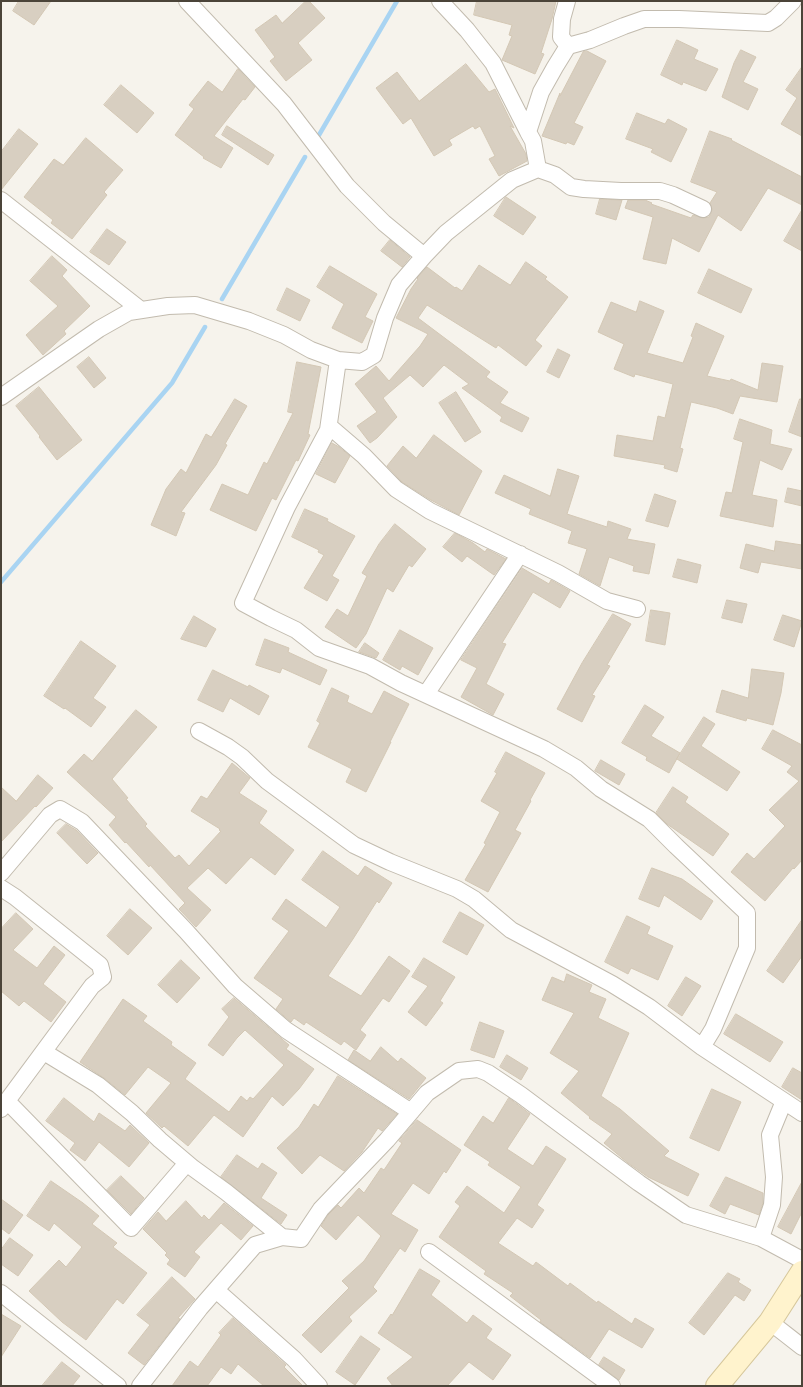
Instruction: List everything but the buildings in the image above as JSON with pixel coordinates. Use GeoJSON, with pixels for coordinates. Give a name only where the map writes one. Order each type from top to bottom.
{"type":"FeatureCollection","features":[{"type":"Feature","properties":{"kind":"main road"},"geometry":{"type":"LineString","coordinates":[[717,1386],[770,1322],[802,1272]]}},
{"type":"Feature","properties":{"kind":"street"},"geometry":{"type":"LineString","coordinates":[[187,1],[284,104],[347,186],[384,223],[424,256]]}},
{"type":"Feature","properties":{"kind":"street"},"geometry":{"type":"LineString","coordinates":[[440,1],[467,30],[493,64],[533,141],[538,169]]}},
{"type":"Feature","properties":{"kind":"street"},"geometry":{"type":"LineString","coordinates":[[567,1],[562,19],[562,37],[568,46]]}},
{"type":"Feature","properties":{"kind":"street"},"geometry":{"type":"LineString","coordinates":[[528,132],[541,92],[568,46],[590,40],[644,19],[768,23],[776,18],[793,1]]}},
{"type":"Feature","properties":{"kind":"street"},"geometry":{"type":"LineString","coordinates":[[1,397],[99,329],[129,312],[168,306],[195,305],[249,321],[284,335],[311,350],[338,360],[362,362],[374,355],[385,318],[399,285],[424,256],[446,233],[512,180],[538,169],[555,175],[571,187],[621,191],[660,191],[673,195],[703,209]]}},
{"type":"Feature","properties":{"kind":"street"},"geometry":{"type":"LineString","coordinates":[[1,200],[141,310]]}},
{"type":"Feature","properties":{"kind":"street"},"geometry":{"type":"LineString","coordinates":[[338,360],[328,430],[288,507],[243,603],[296,630],[320,648],[370,666],[426,694],[544,748],[576,768],[601,788],[649,819],[747,913],[747,948],[713,1029],[702,1047]]}},
{"type":"Feature","properties":{"kind":"street"},"geometry":{"type":"LineString","coordinates":[[328,426],[364,456],[396,488],[430,511],[558,573],[607,601],[637,609]]}},
{"type":"Feature","properties":{"kind":"street"},"geometry":{"type":"LineString","coordinates":[[426,694],[520,554]]}},
{"type":"Feature","properties":{"kind":"street"},"geometry":{"type":"LineString","coordinates":[[199,731],[228,747],[242,757],[267,781],[354,845],[390,862],[457,889],[474,899],[511,930],[612,984],[649,1007],[702,1047],[802,1113]]}},
{"type":"Feature","properties":{"kind":"street"},"geometry":{"type":"LineString","coordinates":[[1,872],[50,815],[60,809],[82,822],[186,931],[236,986],[286,1030],[411,1112]]}},
{"type":"Feature","properties":{"kind":"street"},"geometry":{"type":"LineString","coordinates":[[1,888],[15,897],[100,965],[103,977],[92,986],[4,1105],[131,1228],[187,1163]]}},
{"type":"Feature","properties":{"kind":"street"},"geometry":{"type":"LineString","coordinates":[[44,1052],[98,1085],[132,1113],[187,1163],[282,1237]]}},
{"type":"Feature","properties":{"kind":"street"},"geometry":{"type":"LineString","coordinates":[[140,1386],[200,1308],[255,1245],[282,1237],[301,1239],[321,1209],[387,1140],[427,1093],[459,1071],[478,1069],[488,1074],[521,1095],[639,1183],[686,1215],[760,1238],[802,1260]]}},
{"type":"Feature","properties":{"kind":"street"},"geometry":{"type":"LineString","coordinates":[[760,1238],[772,1205],[774,1177],[770,1135],[784,1101]]}},
{"type":"Feature","properties":{"kind":"street"},"geometry":{"type":"LineString","coordinates":[[429,1252],[612,1386]]}},
{"type":"Feature","properties":{"kind":"street"},"geometry":{"type":"LineString","coordinates":[[216,1290],[294,1360],[319,1386]]}},
{"type":"Feature","properties":{"kind":"street"},"geometry":{"type":"LineString","coordinates":[[1,1293],[118,1386]]}},
{"type":"Feature","properties":{"kind":"street"},"geometry":{"type":"LineString","coordinates":[[770,1322],[802,1348]]}},
{"type":"Feature","properties":{"kind":"waterway"},"geometry":{"type":"LineString","coordinates":[[319,135],[397,1]]}},
{"type":"Feature","properties":{"kind":"waterway"},"geometry":{"type":"LineString","coordinates":[[222,299],[305,157]]}},
{"type":"Feature","properties":{"kind":"waterway"},"geometry":{"type":"LineString","coordinates":[[1,582],[172,383],[205,327]]}}]}
